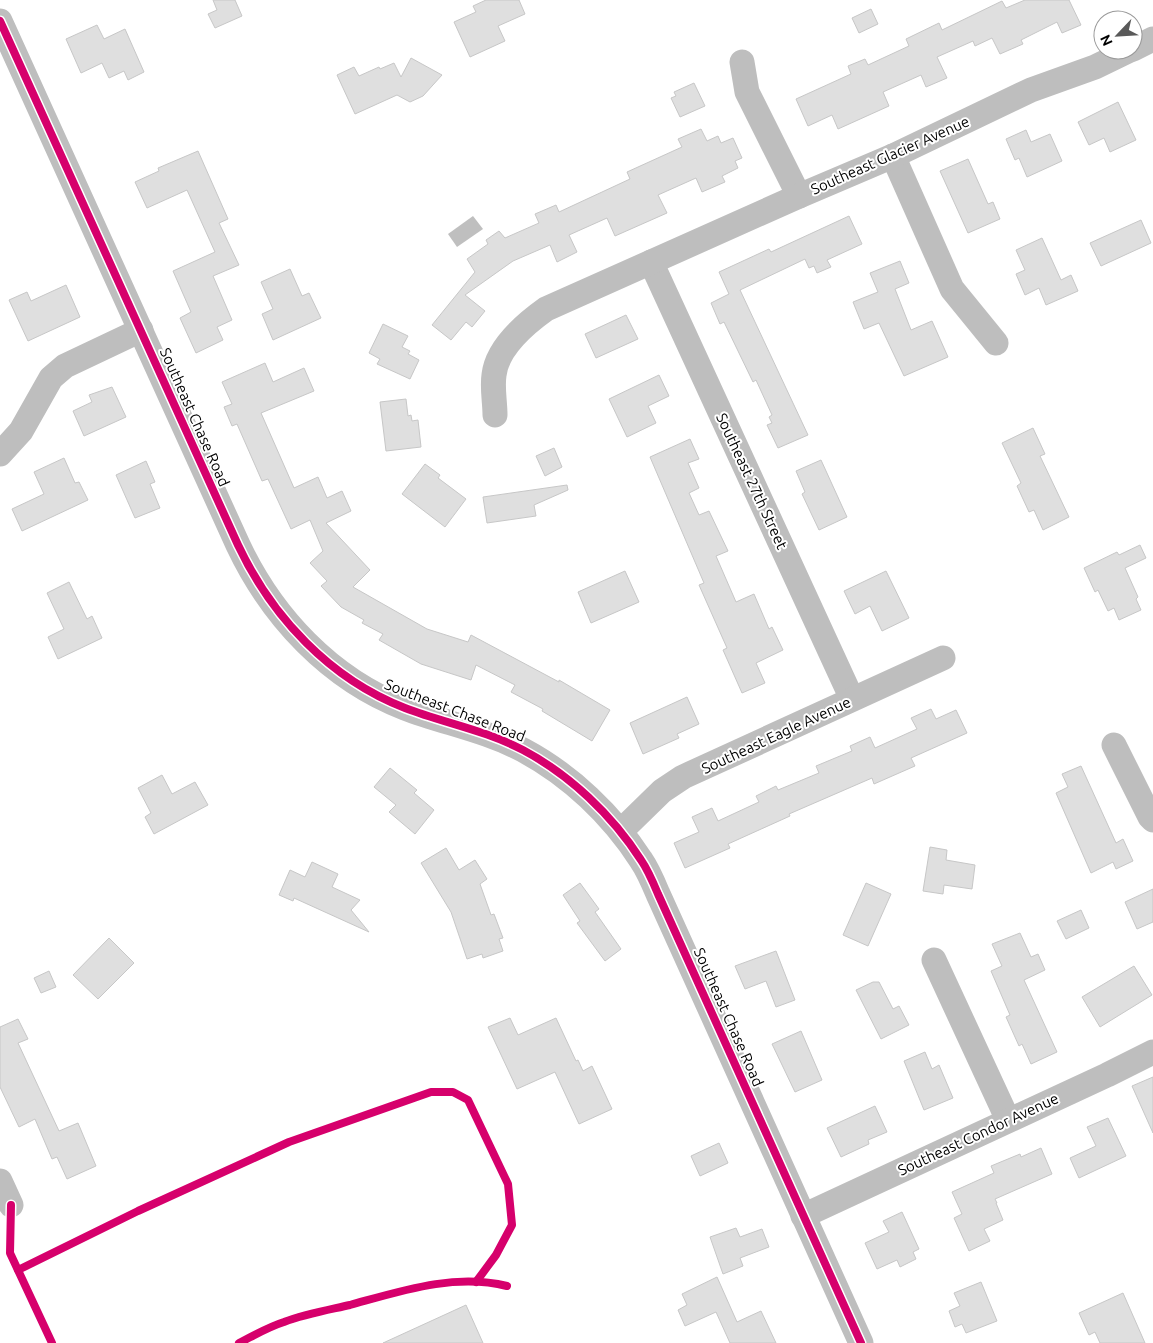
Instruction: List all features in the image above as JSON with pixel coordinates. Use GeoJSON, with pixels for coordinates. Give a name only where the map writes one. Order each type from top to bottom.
{"type":"FeatureCollection","features":[{"type":"Feature","properties":{"kind":"street","name":"Southeast Chase Road"},"geometry":{"type":"LineString","coordinates":[[0,21],[248,564],[268,598],[300,636],[342,673],[360,685],[380,697],[405,708],[485,733],[523,750],[571,783],[621,831],[642,861],[658,894],[861,1343]]}},
{"type":"Feature","properties":{"kind":"street","name":"Southeast Glacier Avenue"},"geometry":{"type":"LineString","coordinates":[[495,415],[494,375],[501,355],[513,337],[528,322],[546,309],[893,156],[1031,90],[1109,60]]}},
{"type":"Feature","properties":{"kind":"street"},"geometry":{"type":"LineString","coordinates":[[742,62],[747,92],[799,196]]}},
{"type":"Feature","properties":{"kind":"street"},"geometry":{"type":"LineString","coordinates":[[893,156],[952,288],[996,343]]}},
{"type":"Feature","properties":{"kind":"street","name":"Southeast 27th Street"},"geometry":{"type":"LineString","coordinates":[[651,262],[852,699]]}},
{"type":"Feature","properties":{"kind":"street"},"geometry":{"type":"LineString","coordinates":[[0,454],[21,431],[51,378],[65,366],[141,330]]}},
{"type":"Feature","properties":{"kind":"street","name":"Southeast Eagle Avenue"},"geometry":{"type":"LineString","coordinates":[[621,831],[662,791],[683,778],[943,658]]}},
{"type":"Feature","properties":{"kind":"street"},"geometry":{"type":"LineString","coordinates":[[1114,745],[1153,820]]}},
{"type":"Feature","properties":{"kind":"street"},"geometry":{"type":"LineString","coordinates":[[934,960],[1008,1120]]}},
{"type":"Feature","properties":{"kind":"street","name":"Southeast Condor Avenue"},"geometry":{"type":"LineString","coordinates":[[803,1216],[1153,1052]]}},
{"type":"Feature","properties":{"kind":"street"},"geometry":{"type":"LineString","coordinates":[[0,1181],[10,1205]]}},
{"type":"Feature","properties":{"kind":"shaded area"},"geometry":{"type":"Polygon","coordinates":[[[473,216],[483,229],[457,247],[448,234],[473,216]]]}},
{"type":"Feature","properties":{"kind":"building"},"geometry":{"type":"Polygon","coordinates":[[[213,0],[235,0],[242,16],[215,28],[208,14],[217,10],[213,0]]]}},
{"type":"Feature","properties":{"kind":"building"},"geometry":{"type":"Polygon","coordinates":[[[486,0],[519,0],[525,14],[498,26],[505,41],[470,57],[454,22],[476,12],[473,6],[486,0]]]}},
{"type":"Feature","properties":{"kind":"building"},"geometry":{"type":"Polygon","coordinates":[[[1025,0],[1069,0],[1081,25],[1062,33],[1057,22],[1021,40],[1023,44],[1000,54],[992,38],[975,46],[973,41],[937,57],[947,78],[926,87],[921,75],[883,92],[889,106],[838,129],[832,115],[808,126],[796,99],[851,74],[848,66],[865,59],[868,65],[909,46],[906,39],[939,23],[942,30],[1002,1],[1006,8],[1025,0]]]}},
{"type":"Feature","properties":{"kind":"building"},"geometry":{"type":"Polygon","coordinates":[[[871,9],[878,24],[859,33],[852,18],[871,9]]]}},
{"type":"Feature","properties":{"kind":"building"},"geometry":{"type":"Polygon","coordinates":[[[97,25],[104,39],[125,29],[144,72],[128,80],[124,71],[109,78],[102,63],[81,73],[66,39],[97,25]]]}},
{"type":"Feature","properties":{"kind":"building"},"geometry":{"type":"Polygon","coordinates":[[[411,58],[442,75],[423,96],[410,102],[397,95],[355,114],[337,75],[354,67],[359,76],[394,63],[401,77],[411,58]]]}},
{"type":"Feature","properties":{"kind":"building"},"geometry":{"type":"Polygon","coordinates":[[[694,83],[705,106],[680,117],[671,98],[676,96],[674,92],[694,83]]]}},
{"type":"Feature","properties":{"kind":"building"},"geometry":{"type":"Polygon","coordinates":[[[1118,102],[1136,140],[1110,152],[1104,138],[1089,145],[1078,122],[1118,102]]]}},
{"type":"Feature","properties":{"kind":"building"},"geometry":{"type":"Polygon","coordinates":[[[701,129],[707,141],[718,136],[721,143],[733,138],[742,158],[735,161],[738,168],[722,176],[725,182],[702,192],[696,178],[658,195],[667,213],[615,236],[607,218],[569,235],[577,252],[557,262],[550,245],[513,261],[465,295],[485,311],[472,327],[466,322],[451,340],[432,325],[475,272],[467,259],[488,244],[486,240],[499,231],[505,238],[539,223],[535,214],[556,205],[559,212],[630,179],[627,172],[682,147],[678,139],[701,129]]]}},
{"type":"Feature","properties":{"kind":"building"},"geometry":{"type":"Polygon","coordinates":[[[1026,130],[1031,142],[1050,134],[1062,161],[1027,177],[1019,158],[1015,160],[1006,139],[1026,130]]]}},
{"type":"Feature","properties":{"kind":"building"},"geometry":{"type":"Polygon","coordinates":[[[198,151],[228,219],[219,223],[239,265],[213,276],[232,320],[217,327],[223,340],[196,353],[180,318],[191,312],[173,271],[215,252],[187,190],[147,208],[135,182],[159,171],[158,168],[198,151]]]}},
{"type":"Feature","properties":{"kind":"building"},"geometry":{"type":"Polygon","coordinates":[[[968,159],[988,204],[993,202],[1000,219],[968,233],[940,171],[968,159]]]}},
{"type":"Feature","properties":{"kind":"building"},"geometry":{"type":"Polygon","coordinates":[[[849,216],[862,244],[827,260],[831,267],[817,273],[814,266],[809,268],[805,259],[740,290],[808,435],[778,448],[767,425],[772,423],[769,417],[772,415],[756,380],[753,382],[724,322],[720,324],[711,303],[729,294],[719,272],[769,249],[771,252],[849,216]]]}},
{"type":"Feature","properties":{"kind":"building"},"geometry":{"type":"Polygon","coordinates":[[[1141,220],[1151,243],[1101,266],[1090,243],[1141,220]]]}},
{"type":"Feature","properties":{"kind":"building"},"geometry":{"type":"Polygon","coordinates":[[[1042,238],[1061,280],[1071,275],[1078,291],[1046,305],[1039,288],[1025,295],[1016,274],[1025,270],[1016,250],[1042,238]]]}},
{"type":"Feature","properties":{"kind":"building"},"geometry":{"type":"Polygon","coordinates":[[[900,261],[909,283],[895,289],[911,330],[932,321],[948,357],[904,376],[879,323],[864,329],[853,302],[878,292],[870,273],[900,261]]]}},
{"type":"Feature","properties":{"kind":"building"},"geometry":{"type":"Polygon","coordinates":[[[290,269],[302,296],[309,293],[321,318],[273,340],[262,314],[273,309],[261,282],[290,269]]]}},
{"type":"Feature","properties":{"kind":"building"},"geometry":{"type":"Polygon","coordinates":[[[66,285],[80,317],[28,341],[9,300],[27,292],[31,301],[66,285]]]}},
{"type":"Feature","properties":{"kind":"building"},"geometry":{"type":"Polygon","coordinates":[[[626,315],[638,339],[596,358],[585,334],[626,315]]]}},
{"type":"Feature","properties":{"kind":"building"},"geometry":{"type":"Polygon","coordinates":[[[383,324],[408,336],[402,347],[410,351],[408,354],[419,360],[410,379],[377,364],[380,359],[369,353],[383,324]]]}},
{"type":"Feature","properties":{"kind":"building"},"geometry":{"type":"Polygon","coordinates":[[[265,363],[273,382],[304,368],[314,391],[261,413],[294,488],[318,477],[327,498],[342,491],[351,511],[326,523],[370,570],[353,587],[427,629],[468,642],[471,635],[559,682],[559,680],[610,710],[592,741],[542,711],[543,709],[511,692],[515,685],[476,665],[471,680],[421,664],[379,640],[383,634],[362,623],[364,620],[341,607],[321,586],[327,581],[310,563],[323,551],[310,520],[291,529],[268,479],[262,481],[237,424],[232,426],[224,407],[232,404],[222,382],[265,363]]]}},
{"type":"Feature","properties":{"kind":"building"},"geometry":{"type":"Polygon","coordinates":[[[659,375],[669,396],[648,406],[656,423],[627,437],[609,399],[659,375]]]}},
{"type":"Feature","properties":{"kind":"building"},"geometry":{"type":"Polygon","coordinates":[[[112,387],[126,417],[84,436],[73,411],[92,402],[89,395],[112,387]]]}},
{"type":"Feature","properties":{"kind":"building"},"geometry":{"type":"Polygon","coordinates":[[[406,399],[408,416],[411,415],[412,421],[418,420],[421,447],[386,451],[380,402],[406,399]]]}},
{"type":"Feature","properties":{"kind":"building"},"geometry":{"type":"Polygon","coordinates":[[[1033,428],[1045,454],[1040,456],[1069,517],[1043,530],[1034,510],[1029,512],[1017,486],[1021,483],[1002,443],[1033,428]]]}},
{"type":"Feature","properties":{"kind":"building"},"geometry":{"type":"Polygon","coordinates":[[[690,439],[699,459],[688,463],[699,488],[689,493],[699,515],[709,511],[728,551],[716,556],[736,602],[754,594],[769,629],[772,627],[783,650],[756,663],[765,683],[742,693],[723,650],[727,648],[699,585],[704,583],[650,457],[690,439]]]}},
{"type":"Feature","properties":{"kind":"building"},"geometry":{"type":"Polygon","coordinates":[[[554,448],[562,467],[545,476],[536,456],[554,448]]]}},
{"type":"Feature","properties":{"kind":"building"},"geometry":{"type":"Polygon","coordinates":[[[64,458],[75,483],[79,482],[88,500],[22,531],[12,509],[44,494],[34,472],[64,458]]]}},
{"type":"Feature","properties":{"kind":"building"},"geometry":{"type":"Polygon","coordinates":[[[821,460],[847,517],[819,530],[802,494],[805,492],[796,471],[821,460]]]}},
{"type":"Feature","properties":{"kind":"building"},"geometry":{"type":"Polygon","coordinates":[[[146,461],[155,482],[150,484],[160,508],[135,518],[116,475],[146,461]]]}},
{"type":"Feature","properties":{"kind":"building"},"geometry":{"type":"Polygon","coordinates":[[[425,464],[440,475],[438,478],[466,499],[445,527],[402,494],[425,464]]]}},
{"type":"Feature","properties":{"kind":"building"},"geometry":{"type":"Polygon","coordinates":[[[567,485],[568,490],[534,505],[536,516],[487,523],[483,497],[567,485]]]}},
{"type":"Feature","properties":{"kind":"building"},"geometry":{"type":"Polygon","coordinates":[[[1140,545],[1146,558],[1125,568],[1138,597],[1136,599],[1141,610],[1119,620],[1114,608],[1108,611],[1098,590],[1095,592],[1084,568],[1117,552],[1119,555],[1140,545]]]}},
{"type":"Feature","properties":{"kind":"building"},"geometry":{"type":"Polygon","coordinates":[[[625,571],[639,602],[591,623],[578,592],[625,571]]]}},
{"type":"Feature","properties":{"kind":"building"},"geometry":{"type":"Polygon","coordinates":[[[886,571],[909,618],[882,631],[870,606],[855,614],[844,591],[886,571]]]}},
{"type":"Feature","properties":{"kind":"building"},"geometry":{"type":"Polygon","coordinates":[[[69,582],[87,619],[92,616],[102,638],[58,659],[48,637],[64,629],[47,593],[69,582]]]}},
{"type":"Feature","properties":{"kind":"building"},"geometry":{"type":"Polygon","coordinates":[[[687,697],[699,724],[677,734],[679,738],[643,754],[630,723],[687,697]]]}},
{"type":"Feature","properties":{"kind":"building"},"geometry":{"type":"Polygon","coordinates":[[[931,709],[936,719],[956,710],[967,733],[911,758],[915,766],[874,784],[872,778],[789,814],[790,816],[728,844],[730,848],[685,868],[674,843],[699,832],[692,817],[712,808],[718,821],[759,802],[756,796],[776,786],[778,790],[819,773],[816,766],[852,751],[850,746],[870,737],[875,748],[917,729],[911,718],[931,709]]]}},
{"type":"Feature","properties":{"kind":"building"},"geometry":{"type":"Polygon","coordinates":[[[1081,766],[1116,843],[1123,839],[1133,861],[1116,869],[1113,862],[1091,873],[1056,793],[1068,787],[1062,774],[1081,766]]]}},
{"type":"Feature","properties":{"kind":"building"},"geometry":{"type":"Polygon","coordinates":[[[390,768],[417,790],[414,793],[434,810],[415,834],[389,812],[396,805],[374,787],[390,768]]]}},
{"type":"Feature","properties":{"kind":"building"},"geometry":{"type":"Polygon","coordinates":[[[162,775],[172,794],[195,782],[208,805],[154,834],[145,817],[151,813],[138,788],[162,775]]]}},
{"type":"Feature","properties":{"kind":"building"},"geometry":{"type":"Polygon","coordinates":[[[930,847],[947,850],[946,860],[975,865],[972,889],[944,885],[943,894],[923,891],[930,847]]]}},
{"type":"Feature","properties":{"kind":"building"},"geometry":{"type":"Polygon","coordinates":[[[446,848],[459,870],[475,860],[487,879],[480,884],[491,915],[494,914],[503,938],[499,939],[503,951],[483,958],[482,954],[467,959],[451,912],[421,863],[446,848]]]}},
{"type":"Feature","properties":{"kind":"building"},"geometry":{"type":"Polygon","coordinates":[[[312,862],[338,874],[332,887],[360,900],[351,910],[369,932],[294,898],[293,901],[279,895],[290,870],[305,877],[312,862]]]}},
{"type":"Feature","properties":{"kind":"building"},"geometry":{"type":"Polygon","coordinates":[[[580,883],[599,909],[595,912],[621,949],[605,961],[577,923],[580,921],[563,895],[580,883]]]}},
{"type":"Feature","properties":{"kind":"building"},"geometry":{"type":"Polygon","coordinates":[[[866,883],[891,894],[868,946],[843,935],[866,883]]]}},
{"type":"Feature","properties":{"kind":"building"},"geometry":{"type":"Polygon","coordinates":[[[1153,889],[1153,922],[1137,929],[1125,902],[1153,889]]]}},
{"type":"Feature","properties":{"kind":"building"},"geometry":{"type":"Polygon","coordinates":[[[1081,910],[1089,928],[1066,939],[1057,921],[1081,910]]]}},
{"type":"Feature","properties":{"kind":"building"},"geometry":{"type":"Polygon","coordinates":[[[1020,933],[1031,957],[1038,954],[1045,970],[1024,980],[1057,1052],[1031,1064],[1022,1044],[1019,1046],[1006,1017],[1010,1015],[991,971],[1002,966],[992,944],[1020,933]]]}},
{"type":"Feature","properties":{"kind":"building"},"geometry":{"type":"Polygon","coordinates":[[[109,938],[134,963],[98,999],[73,975],[109,938]]]}},
{"type":"Feature","properties":{"kind":"building"},"geometry":{"type":"Polygon","coordinates":[[[776,951],[795,1000],[776,1007],[766,981],[745,989],[735,966],[776,951]]]}},
{"type":"Feature","properties":{"kind":"building"},"geometry":{"type":"Polygon","coordinates":[[[1134,966],[1152,995],[1100,1027],[1082,997],[1134,966]]]}},
{"type":"Feature","properties":{"kind":"building"},"geometry":{"type":"Polygon","coordinates":[[[49,971],[56,987],[41,993],[34,978],[49,971]]]}},
{"type":"Feature","properties":{"kind":"building"},"geometry":{"type":"Polygon","coordinates":[[[873,982],[879,982],[893,1009],[899,1006],[909,1025],[881,1039],[856,990],[873,982]]]}},
{"type":"Feature","properties":{"kind":"building"},"geometry":{"type":"Polygon","coordinates":[[[510,1018],[518,1035],[556,1018],[576,1061],[578,1060],[583,1071],[592,1066],[612,1109],[579,1124],[555,1072],[517,1089],[488,1027],[510,1018]]]}},
{"type":"Feature","properties":{"kind":"building"},"geometry":{"type":"Polygon","coordinates":[[[18,1019],[28,1039],[18,1043],[59,1131],[78,1123],[96,1166],[67,1179],[57,1157],[52,1159],[35,1119],[19,1127],[0,1087],[0,1027],[18,1019]]]}},
{"type":"Feature","properties":{"kind":"building"},"geometry":{"type":"Polygon","coordinates":[[[801,1031],[822,1080],[795,1092],[772,1044],[801,1031]]]}},
{"type":"Feature","properties":{"kind":"building"},"geometry":{"type":"Polygon","coordinates":[[[925,1052],[932,1069],[939,1065],[953,1098],[924,1110],[904,1061],[925,1052]]]}},
{"type":"Feature","properties":{"kind":"building"},"geometry":{"type":"Polygon","coordinates":[[[1153,1077],[1153,1133],[1132,1086],[1153,1077]]]}},
{"type":"Feature","properties":{"kind":"building"},"geometry":{"type":"Polygon","coordinates":[[[875,1106],[887,1132],[868,1140],[869,1144],[841,1157],[827,1128],[875,1106]]]}},
{"type":"Feature","properties":{"kind":"building"},"geometry":{"type":"Polygon","coordinates":[[[1108,1118],[1126,1156],[1079,1178],[1070,1158],[1096,1146],[1087,1127],[1108,1118]]]}},
{"type":"Feature","properties":{"kind":"building"},"geometry":{"type":"Polygon","coordinates":[[[719,1143],[728,1163],[700,1176],[691,1156],[719,1143]]]}},
{"type":"Feature","properties":{"kind":"building"},"geometry":{"type":"Polygon","coordinates":[[[1041,1148],[1052,1174],[995,1199],[1003,1220],[984,1229],[990,1241],[969,1251],[954,1218],[962,1214],[952,1192],[994,1173],[991,1166],[1020,1154],[1021,1157],[1041,1148]]]}},
{"type":"Feature","properties":{"kind":"building"},"geometry":{"type":"Polygon","coordinates":[[[902,1212],[919,1249],[913,1252],[916,1259],[900,1267],[897,1260],[877,1269],[865,1243],[889,1232],[883,1221],[902,1212]]]}},
{"type":"Feature","properties":{"kind":"building"},"geometry":{"type":"Polygon","coordinates":[[[736,1228],[740,1237],[762,1229],[769,1247],[740,1258],[743,1266],[723,1274],[710,1237],[736,1228]]]}},
{"type":"Feature","properties":{"kind":"building"},"geometry":{"type":"Polygon","coordinates":[[[717,1277],[737,1322],[761,1311],[776,1343],[730,1343],[716,1312],[685,1326],[678,1310],[687,1305],[682,1294],[717,1277]]]}},
{"type":"Feature","properties":{"kind":"building"},"geometry":{"type":"Polygon","coordinates":[[[981,1282],[997,1321],[966,1333],[962,1324],[955,1327],[949,1311],[960,1306],[954,1293],[981,1282]]]}},
{"type":"Feature","properties":{"kind":"building"},"geometry":{"type":"Polygon","coordinates":[[[1123,1293],[1145,1343],[1100,1343],[1095,1332],[1089,1335],[1079,1313],[1123,1293]]]}},
{"type":"Feature","properties":{"kind":"building"},"geometry":{"type":"Polygon","coordinates":[[[466,1305],[483,1343],[383,1343],[466,1305]]]}},
{"type":"Feature","properties":{"kind":"cycle path"},"geometry":{"type":"LineString","coordinates":[[0,21],[238,545],[268,597],[306,643],[328,663],[352,680],[378,696],[405,708],[494,737],[523,750],[557,771],[573,784],[603,812],[630,843],[650,876],[861,1343]]}},
{"type":"Feature","properties":{"kind":"cycle path"},"geometry":{"type":"LineString","coordinates":[[18,1270],[138,1211],[289,1142],[431,1092],[453,1092],[468,1100],[508,1184],[512,1225],[496,1255],[476,1282]]}},
{"type":"Feature","properties":{"kind":"cycle path"},"geometry":{"type":"LineString","coordinates":[[11,1205],[10,1253],[52,1343]]}},
{"type":"Feature","properties":{"kind":"cycle path"},"geometry":{"type":"LineString","coordinates":[[239,1343],[266,1329],[292,1319],[408,1289],[428,1285],[467,1282],[507,1286]]}}]}
